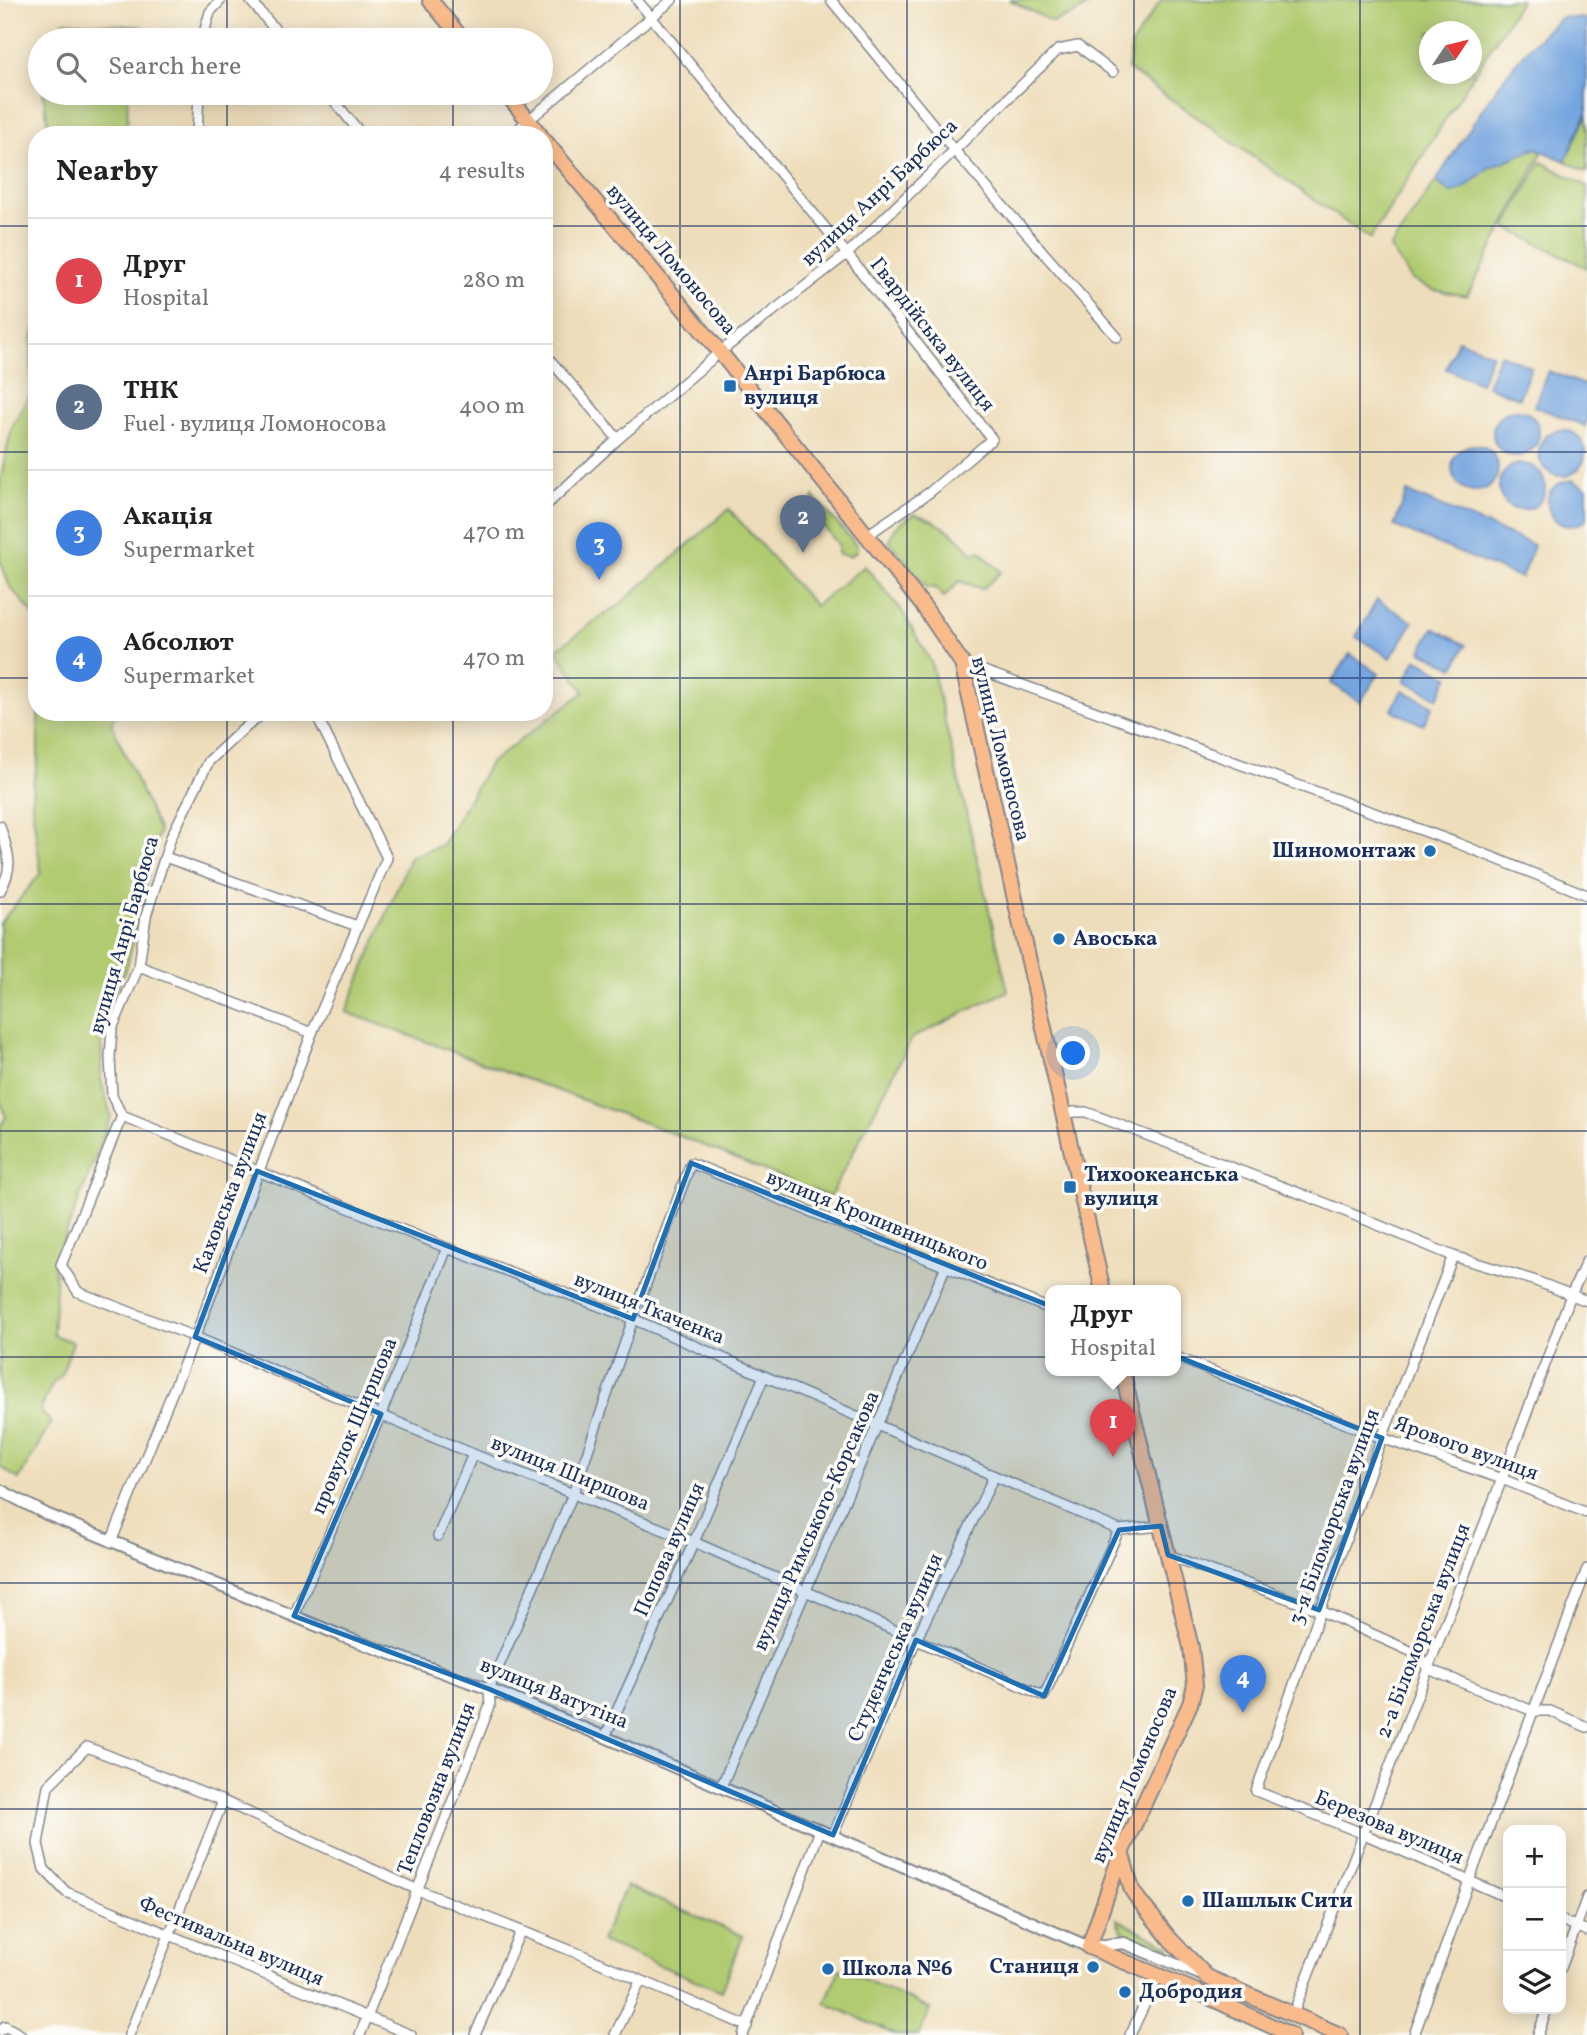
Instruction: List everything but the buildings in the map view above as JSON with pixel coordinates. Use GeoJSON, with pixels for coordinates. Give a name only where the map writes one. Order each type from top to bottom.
{"type":"FeatureCollection","features":[{"type":"Feature","properties":{"kind":"main road"},"geometry":{"type":"LineString","coordinates":[[430,0],[453,28]]}},
{"type":"Feature","properties":{"kind":"main road"},"geometry":{"type":"LineString","coordinates":[[515,105],[532,126]]}},
{"type":"Feature","properties":{"kind":"main road","name":"вулиця Ломоносова"},"geometry":{"type":"LineString","coordinates":[[553,151],[720,352],[924,607],[962,663],[1102,1285]]}},
{"type":"Feature","properties":{"kind":"main road","name":"вулиця Ломоносова"},"geometry":{"type":"LineString","coordinates":[[1089,1947],[1121,1853],[1180,1730],[1195,1685],[1191,1647],[1123,1376]]}},
{"type":"Feature","properties":{"kind":"main road"},"geometry":{"type":"LineString","coordinates":[[1121,1853],[1132,1891],[1170,1939],[1208,1977],[1340,2035]]}},
{"type":"Feature","properties":{"kind":"main road","name":"вулиця Ватутіна"},"geometry":{"type":"LineString","coordinates":[[1089,1947],[1200,1993],[1290,2035]]}},
{"type":"Feature","properties":{"kind":"street"},"geometry":{"type":"LineString","coordinates":[[205,28],[210,12],[221,0]]}},
{"type":"Feature","properties":{"kind":"street"},"geometry":{"type":"LineString","coordinates":[[250,0],[274,28]]}},
{"type":"Feature","properties":{"kind":"street","name":"Гвардійська вулиця"},"geometry":{"type":"LineString","coordinates":[[637,0],[847,254],[992,439],[930,492],[866,537]]}},
{"type":"Feature","properties":{"kind":"street"},"geometry":{"type":"LineString","coordinates":[[553,100],[672,0]]}},
{"type":"Feature","properties":{"kind":"street"},"geometry":{"type":"LineString","coordinates":[[831,0],[954,150],[1118,337]]}},
{"type":"Feature","properties":{"kind":"street","name":"вулиця Анрі Барбюса"},"geometry":{"type":"LineString","coordinates":[[553,499],[720,352],[847,254],[1058,50],[1078,47],[1114,72]]}},
{"type":"Feature","properties":{"kind":"street"},"geometry":{"type":"LineString","coordinates":[[197,126],[198,105]]}},
{"type":"Feature","properties":{"kind":"street"},"geometry":{"type":"LineString","coordinates":[[338,105],[355,126]]}},
{"type":"Feature","properties":{"kind":"street"},"geometry":{"type":"LineString","coordinates":[[522,126],[547,105]]}},
{"type":"Feature","properties":{"kind":"street"},"geometry":{"type":"LineString","coordinates":[[553,363],[618,439]]}},
{"type":"Feature","properties":{"kind":"street"},"geometry":{"type":"LineString","coordinates":[[962,663],[1457,843],[1587,895]]}},
{"type":"Feature","properties":{"kind":"street","name":"вулиця Анрі Барбюса"},"geometry":{"type":"LineString","coordinates":[[122,1116],[112,1096],[112,1028],[139,966],[146,916],[171,837],[209,761],[254,721]]}},
{"type":"Feature","properties":{"kind":"street","name":"Каховська вулиця"},"geometry":{"type":"LineString","coordinates":[[111,1542],[195,1337],[312,1033],[387,858],[319,721]]}},
{"type":"Feature","properties":{"kind":"street"},"geometry":{"type":"LineString","coordinates":[[0,826],[10,860],[7,878],[0,891]]}},
{"type":"Feature","properties":{"kind":"street"},"geometry":{"type":"LineString","coordinates":[[165,857],[357,926]]}},
{"type":"Feature","properties":{"kind":"street"},"geometry":{"type":"LineString","coordinates":[[139,966],[312,1033]]}},
{"type":"Feature","properties":{"kind":"street"},"geometry":{"type":"LineString","coordinates":[[1062,1115],[1086,1112],[1325,1203],[1453,1256],[1533,1280],[1587,1301]]}},
{"type":"Feature","properties":{"kind":"street","name":"вулиця Ткаченка"},"geometry":{"type":"LineString","coordinates":[[122,1116],[446,1248],[633,1319],[1119,1530],[1161,1526]]}},
{"type":"Feature","properties":{"kind":"street","name":"вулиця Ширшова"},"geometry":{"type":"LineString","coordinates":[[122,1116],[61,1265],[78,1292],[195,1337],[473,1454],[694,1542],[1044,1696],[1119,1530]]}},
{"type":"Feature","properties":{"kind":"street","name":"вулиця Кропивницького"},"geometry":{"type":"LineString","coordinates":[[691,1163],[1045,1308]]}},
{"type":"Feature","properties":{"kind":"street","name":"Тепловозна вулиця"},"geometry":{"type":"LineString","coordinates":[[360,2035],[490,1706],[489,1689],[573,1494],[633,1319],[691,1163]]}},
{"type":"Feature","properties":{"kind":"street","name":"провулок Ширшова"},"geometry":{"type":"LineString","coordinates":[[294,1616],[381,1414],[446,1248]]}},
{"type":"Feature","properties":{"kind":"street","name":"3-я Біломорська вулиця"},"geometry":{"type":"LineString","coordinates":[[1256,1791],[1382,1438],[1453,1256]]}},
{"type":"Feature","properties":{"kind":"street","name":"2-а Біломорська вулиця"},"geometry":{"type":"LineString","coordinates":[[1293,2014],[1571,1295],[1587,1260]]}},
{"type":"Feature","properties":{"kind":"street","name":"вулиця Римського-Корсакова"},"geometry":{"type":"LineString","coordinates":[[721,1787],[945,1268]]}},
{"type":"Feature","properties":{"kind":"street","name":"Ярового вулиця"},"geometry":{"type":"LineString","coordinates":[[1181,1359],[1382,1438],[1502,1479],[1587,1513]]}},
{"type":"Feature","properties":{"kind":"street","name":"Попова вулиця"},"geometry":{"type":"LineString","coordinates":[[606,1737],[694,1542],[764,1376]]}},
{"type":"Feature","properties":{"kind":"street"},"geometry":{"type":"LineString","coordinates":[[438,1536],[473,1454]]}},
{"type":"Feature","properties":{"kind":"street","name":"Студєнчеська вулиця"},"geometry":{"type":"LineString","coordinates":[[833,1835],[916,1640],[994,1476]]}},
{"type":"Feature","properties":{"kind":"street","name":"вулиця Ватутіна"},"geometry":{"type":"LineString","coordinates":[[0,1490],[46,1514],[111,1542],[342,1636],[489,1689],[606,1737],[1089,1947]]}},
{"type":"Feature","properties":{"kind":"street"},"geometry":{"type":"LineString","coordinates":[[1168,1555],[1319,1610],[1419,1655],[1428,1669],[1533,1711],[1549,1711],[1587,1727]]}},
{"type":"Feature","properties":{"kind":"street"},"geometry":{"type":"LineString","coordinates":[[1414,2035],[1587,1569]]}},
{"type":"Feature","properties":{"kind":"street","name":"Фестивальна вулиця"},"geometry":{"type":"LineString","coordinates":[[223,1801],[87,1747],[48,1786],[38,1844],[44,1869],[66,1892],[411,2035]]}},
{"type":"Feature","properties":{"kind":"street","name":"Березова вулиця"},"geometry":{"type":"LineString","coordinates":[[1256,1791],[1364,1834],[1503,1896]]}},
{"type":"Feature","properties":{"kind":"street"},"geometry":{"type":"LineString","coordinates":[[129,2035],[223,1801],[418,1889],[582,1955],[745,2031],[820,1830]]}},
{"type":"Feature","properties":{"kind":"street"},"geometry":{"type":"LineString","coordinates":[[1566,1953],[1587,1897]]}},
{"type":"Feature","properties":{"kind":"street"},"geometry":{"type":"LineString","coordinates":[[1566,1922],[1587,1931]]}},
{"type":"Feature","properties":{"kind":"street"},"geometry":{"type":"LineString","coordinates":[[475,2035],[520,1932]]}},
{"type":"Feature","properties":{"kind":"street"},"geometry":{"type":"LineString","coordinates":[[1089,1947],[1124,1942],[1208,1977]]}},
{"type":"Feature","properties":{"kind":"street"},"geometry":{"type":"LineString","coordinates":[[1130,2035],[1158,1976]]}},
{"type":"Feature","properties":{"kind":"street"},"geometry":{"type":"LineString","coordinates":[[615,2035],[640,1982]]}},
{"type":"Feature","properties":{"kind":"street"},"geometry":{"type":"LineString","coordinates":[[1538,2035],[1545,2014]]}},
{"type":"Feature","properties":{"kind":"street"},"geometry":{"type":"LineString","coordinates":[[3,2028],[21,2035]]}},
{"type":"Feature","properties":{"kind":"highlighted area"},"geometry":{"type":"Polygon","coordinates":[[[691,1163],[1382,1438],[1319,1610],[1168,1555],[1161,1526],[1119,1530],[1044,1696],[916,1640],[833,1835],[489,1689],[294,1616],[381,1414],[195,1337],[257,1171],[633,1319],[691,1163]]]}},
{"type":"Feature","properties":{"kind":"green space"},"geometry":{"type":"Polygon","coordinates":[[[1010,0],[1098,0],[1072,15],[1052,22],[1010,0]]]}},
{"type":"Feature","properties":{"kind":"green space"},"geometry":{"type":"Polygon","coordinates":[[[1161,0],[1521,0],[1482,62],[1482,21],[1419,21],[1419,84],[1468,84],[1370,239],[1128,69],[1132,44],[1161,0]]]}},
{"type":"Feature","properties":{"kind":"green space"},"geometry":{"type":"Polygon","coordinates":[[[64,21],[143,27],[143,28],[62,28],[64,21]]]}},
{"type":"Feature","properties":{"kind":"green space"},"geometry":{"type":"Polygon","coordinates":[[[45,105],[128,105],[127,126],[50,126],[45,105]]]}},
{"type":"Feature","properties":{"kind":"green space"},"geometry":{"type":"Polygon","coordinates":[[[1587,115],[1587,172],[1565,161],[1587,115]]]}},
{"type":"Feature","properties":{"kind":"green space"},"geometry":{"type":"Polygon","coordinates":[[[1536,148],[1543,151],[1467,296],[1433,290],[1412,280],[1390,248],[1436,181],[1451,193],[1466,187],[1488,168],[1536,148]]]}},
{"type":"Feature","properties":{"kind":"green space"},"geometry":{"type":"Polygon","coordinates":[[[1541,162],[1587,186],[1587,268],[1505,227],[1541,162]]]}},
{"type":"Feature","properties":{"kind":"green space"},"geometry":{"type":"Polygon","coordinates":[[[28,398],[28,608],[10,587],[0,561],[0,480],[12,427],[28,398]]]}},
{"type":"Feature","properties":{"kind":"green space"},"geometry":{"type":"Polygon","coordinates":[[[814,497],[857,546],[857,551],[850,556],[838,554],[838,544],[820,522],[809,519],[814,497]]]}},
{"type":"Feature","properties":{"kind":"green space"},"geometry":{"type":"Polygon","coordinates":[[[729,509],[815,606],[865,566],[902,611],[931,662],[1008,991],[912,1038],[830,1197],[680,1136],[346,1012],[410,857],[442,845],[490,763],[546,721],[553,721],[553,715],[584,692],[556,650],[617,607],[729,509]]]}},
{"type":"Feature","properties":{"kind":"green space"},"geometry":{"type":"Polygon","coordinates":[[[915,514],[947,530],[973,554],[979,550],[1001,572],[982,589],[960,581],[944,597],[935,588],[926,587],[889,541],[899,525],[915,514]]]}},
{"type":"Feature","properties":{"kind":"green space"},"geometry":{"type":"Polygon","coordinates":[[[38,721],[112,721],[159,831],[127,966],[102,1025],[101,1080],[111,1116],[54,1265],[56,1287],[53,1335],[73,1342],[61,1376],[53,1383],[40,1410],[51,1423],[19,1479],[0,1467],[0,1127],[6,1117],[0,1099],[0,923],[41,873],[32,805],[38,760],[38,721]]]}},
{"type":"Feature","properties":{"kind":"green space"},"geometry":{"type":"Polygon","coordinates":[[[626,1886],[743,1936],[721,1991],[601,1941],[626,1886]]]}},
{"type":"Feature","properties":{"kind":"green space"},"geometry":{"type":"Polygon","coordinates":[[[1117,1919],[1171,1947],[1167,1955],[1130,1938],[1124,1933],[1117,1919]]]}},
{"type":"Feature","properties":{"kind":"green space"},"geometry":{"type":"Polygon","coordinates":[[[840,1968],[930,2009],[919,2035],[896,2035],[825,2003],[840,1968]]]}},
{"type":"Feature","properties":{"kind":"water"},"geometry":{"type":"Polygon","coordinates":[[[1562,17],[1587,21],[1587,113],[1565,161],[1536,148],[1488,168],[1466,187],[1451,193],[1436,181],[1508,72],[1562,17]]]}},
{"type":"Feature","properties":{"kind":"water"},"geometry":{"type":"Polygon","coordinates":[[[1458,340],[1492,354],[1480,383],[1446,369],[1458,340]]]}},
{"type":"Feature","properties":{"kind":"water"},"geometry":{"type":"Polygon","coordinates":[[[1500,354],[1531,367],[1519,398],[1487,386],[1500,354]]]}},
{"type":"Feature","properties":{"kind":"water"},"geometry":{"type":"Polygon","coordinates":[[[1548,371],[1587,386],[1585,426],[1534,406],[1548,371]]]}},
{"type":"Feature","properties":{"kind":"water"},"geometry":{"type":"Polygon","coordinates":[[[1516,410],[1532,417],[1539,433],[1532,449],[1516,456],[1500,449],[1493,433],[1500,417],[1516,410]]]}},
{"type":"Feature","properties":{"kind":"water"},"geometry":{"type":"Polygon","coordinates":[[[1562,430],[1578,437],[1585,453],[1578,469],[1562,476],[1546,469],[1539,453],[1546,437],[1562,430]]]}},
{"type":"Feature","properties":{"kind":"water"},"geometry":{"type":"Polygon","coordinates":[[[1475,445],[1491,452],[1498,468],[1491,484],[1475,491],[1459,484],[1452,468],[1459,452],[1475,445]]]}},
{"type":"Feature","properties":{"kind":"water"},"geometry":{"type":"Polygon","coordinates":[[[1522,464],[1538,471],[1545,487],[1538,503],[1522,510],[1506,503],[1499,487],[1506,471],[1522,464]]]}},
{"type":"Feature","properties":{"kind":"water"},"geometry":{"type":"Polygon","coordinates":[[[1573,480],[1587,488],[1587,519],[1574,525],[1563,525],[1549,511],[1548,501],[1551,491],[1559,484],[1573,480]]]}},
{"type":"Feature","properties":{"kind":"water"},"geometry":{"type":"Polygon","coordinates":[[[1407,492],[1534,545],[1521,578],[1394,526],[1407,492]]]}},
{"type":"Feature","properties":{"kind":"water"},"geometry":{"type":"Polygon","coordinates":[[[1377,600],[1413,622],[1391,658],[1356,637],[1377,600]]]}},
{"type":"Feature","properties":{"kind":"water"},"geometry":{"type":"Polygon","coordinates":[[[1433,628],[1466,645],[1454,668],[1421,651],[1433,628]]]}},
{"type":"Feature","properties":{"kind":"water"},"geometry":{"type":"Polygon","coordinates":[[[1350,654],[1379,674],[1360,702],[1331,683],[1350,654]]]}},
{"type":"Feature","properties":{"kind":"water"},"geometry":{"type":"Polygon","coordinates":[[[1416,659],[1449,677],[1438,698],[1405,681],[1416,659]]]}},
{"type":"Feature","properties":{"kind":"water"},"geometry":{"type":"Polygon","coordinates":[[[1402,690],[1433,706],[1423,725],[1392,710],[1402,690]]]}},
{"type":"Feature","properties":{"kind":"place","name":"Анрі Барбюса вулиця"},"geometry":{"type":"Point","coordinates":[730,386]}},
{"type":"Feature","properties":{"kind":"place","name":"ТНК"},"geometry":{"type":"Point","coordinates":[803,553]}},
{"type":"Feature","properties":{"kind":"place","name":"Акація"},"geometry":{"type":"Point","coordinates":[599,580]}},
{"type":"Feature","properties":{"kind":"place","name":"Шиномонтаж"},"geometry":{"type":"Point","coordinates":[1430,851]}},
{"type":"Feature","properties":{"kind":"place","name":"Авоська"},"geometry":{"type":"Point","coordinates":[1059,939]}},
{"type":"Feature","properties":{"kind":"place","name":"Тихоокеанська вулиця"},"geometry":{"type":"Point","coordinates":[1070,1187]}},
{"type":"Feature","properties":{"kind":"place","name":"Друг"},"geometry":{"type":"Point","coordinates":[1113,1457]}},
{"type":"Feature","properties":{"kind":"place","name":"Абсолют"},"geometry":{"type":"Point","coordinates":[1243,1713]}},
{"type":"Feature","properties":{"kind":"place","name":"Шашлык Сити"},"geometry":{"type":"Point","coordinates":[1188,1901]}},
{"type":"Feature","properties":{"kind":"place","name":"Станиця"},"geometry":{"type":"Point","coordinates":[1093,1967]}},
{"type":"Feature","properties":{"kind":"place","name":"Школа №6"},"geometry":{"type":"Point","coordinates":[828,1969]}},
{"type":"Feature","properties":{"kind":"place","name":"Добродия"},"geometry":{"type":"Point","coordinates":[1125,1992]}}]}
